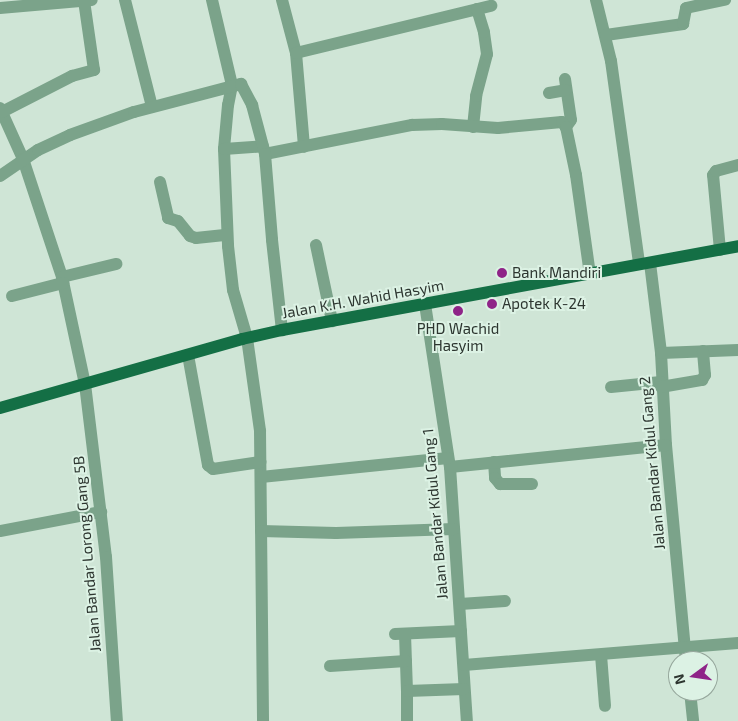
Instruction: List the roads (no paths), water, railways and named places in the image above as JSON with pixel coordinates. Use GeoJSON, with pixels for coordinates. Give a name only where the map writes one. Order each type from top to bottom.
{"type":"FeatureCollection","features":[{"type":"Feature","properties":{"kind":"main road","name":"Jalan K.H. Wahid Hasyim"},"geometry":{"type":"LineString","coordinates":[[0,408],[247,338],[282,330],[738,246]]}},
{"type":"Feature","properties":{"kind":"street"},"geometry":{"type":"LineString","coordinates":[[0,8],[88,0],[94,70],[72,76],[1,110]]}},
{"type":"Feature","properties":{"kind":"street"},"geometry":{"type":"LineString","coordinates":[[125,0],[152,107]]}},
{"type":"Feature","properties":{"kind":"street"},"geometry":{"type":"LineString","coordinates":[[212,0],[232,85],[224,149],[227,235],[233,290],[247,338],[258,404],[261,477],[263,721]]}},
{"type":"Feature","properties":{"kind":"street"},"geometry":{"type":"LineString","coordinates":[[282,0],[296,53],[304,147]]}},
{"type":"Feature","properties":{"kind":"street","name":"Jalan Bandar Kidul Gang 2"},"geometry":{"type":"LineString","coordinates":[[596,0],[606,35],[644,264],[661,353],[661,385],[686,651]]}},
{"type":"Feature","properties":{"kind":"street"},"geometry":{"type":"LineString","coordinates":[[606,35],[683,24],[686,8],[725,0]]}},
{"type":"Feature","properties":{"kind":"street"},"geometry":{"type":"LineString","coordinates":[[296,53],[490,6]]}},
{"type":"Feature","properties":{"kind":"street"},"geometry":{"type":"LineString","coordinates":[[473,127],[476,96],[487,54],[484,32],[477,9]]}},
{"type":"Feature","properties":{"kind":"street"},"geometry":{"type":"LineString","coordinates":[[0,176],[23,159],[70,135],[134,112],[240,84],[243,86],[252,105],[264,150],[282,330]]}},
{"type":"Feature","properties":{"kind":"street"},"geometry":{"type":"LineString","coordinates":[[549,93],[566,84],[571,121],[566,127]]}},
{"type":"Feature","properties":{"kind":"street","name":"Jalan Bandar Lorong Gang 5B"},"geometry":{"type":"LineString","coordinates":[[1,110],[23,159],[63,280],[85,384],[101,512],[118,721]]}},
{"type":"Feature","properties":{"kind":"street"},"geometry":{"type":"LineString","coordinates":[[224,149],[264,150],[304,147],[412,125],[442,124],[498,128],[562,122],[566,127],[576,175],[590,274]]}},
{"type":"Feature","properties":{"kind":"street"},"geometry":{"type":"LineString","coordinates":[[720,250],[713,175],[716,171],[738,165]]}},
{"type":"Feature","properties":{"kind":"street"},"geometry":{"type":"LineString","coordinates":[[160,182],[168,218],[177,220],[190,236],[196,238],[227,235]]}},
{"type":"Feature","properties":{"kind":"street"},"geometry":{"type":"LineString","coordinates":[[316,245],[332,321]]}},
{"type":"Feature","properties":{"kind":"street"},"geometry":{"type":"LineString","coordinates":[[12,296],[116,264]]}},
{"type":"Feature","properties":{"kind":"street","name":"Jalan Bandar Kidul Gang 1"},"geometry":{"type":"LineString","coordinates":[[425,304],[449,463],[467,721]]}},
{"type":"Feature","properties":{"kind":"street"},"geometry":{"type":"LineString","coordinates":[[661,353],[738,350]]}},
{"type":"Feature","properties":{"kind":"street"},"geometry":{"type":"LineString","coordinates":[[611,387],[661,385],[702,380],[705,375],[703,351]]}},
{"type":"Feature","properties":{"kind":"street"},"geometry":{"type":"LineString","coordinates":[[188,355],[208,465],[213,469],[260,462]]}},
{"type":"Feature","properties":{"kind":"street"},"geometry":{"type":"LineString","coordinates":[[261,477],[449,463],[494,462],[666,445]]}},
{"type":"Feature","properties":{"kind":"street"},"geometry":{"type":"LineString","coordinates":[[494,462],[495,478],[500,484],[532,484]]}},
{"type":"Feature","properties":{"kind":"street"},"geometry":{"type":"LineString","coordinates":[[0,531],[101,512]]}},
{"type":"Feature","properties":{"kind":"street"},"geometry":{"type":"LineString","coordinates":[[261,531],[336,533],[454,529]]}},
{"type":"Feature","properties":{"kind":"street"},"geometry":{"type":"LineString","coordinates":[[460,604],[505,601]]}},
{"type":"Feature","properties":{"kind":"street"},"geometry":{"type":"LineString","coordinates":[[407,721],[406,661],[400,634],[461,631]]}},
{"type":"Feature","properties":{"kind":"street"},"geometry":{"type":"LineString","coordinates":[[703,651],[738,643]]}},
{"type":"Feature","properties":{"kind":"street"},"geometry":{"type":"LineString","coordinates":[[464,665],[601,655],[668,655]]}},
{"type":"Feature","properties":{"kind":"street"},"geometry":{"type":"LineString","coordinates":[[601,655],[605,706]]}},
{"type":"Feature","properties":{"kind":"street"},"geometry":{"type":"LineString","coordinates":[[330,666],[406,661]]}},
{"type":"Feature","properties":{"kind":"street"},"geometry":{"type":"LineString","coordinates":[[407,691],[464,689]]}},
{"type":"Feature","properties":{"kind":"street"},"geometry":{"type":"LineString","coordinates":[[691,701],[693,721]]}},
{"type":"Feature","properties":{"kind":"place","name":"Bank Mandiri"},"geometry":{"type":"Point","coordinates":[502,273]}},
{"type":"Feature","properties":{"kind":"place","name":"Apotek K-24"},"geometry":{"type":"Point","coordinates":[492,304]}},
{"type":"Feature","properties":{"kind":"place","name":"PHD Wachid Hasyim"},"geometry":{"type":"Point","coordinates":[458,311]}}]}
